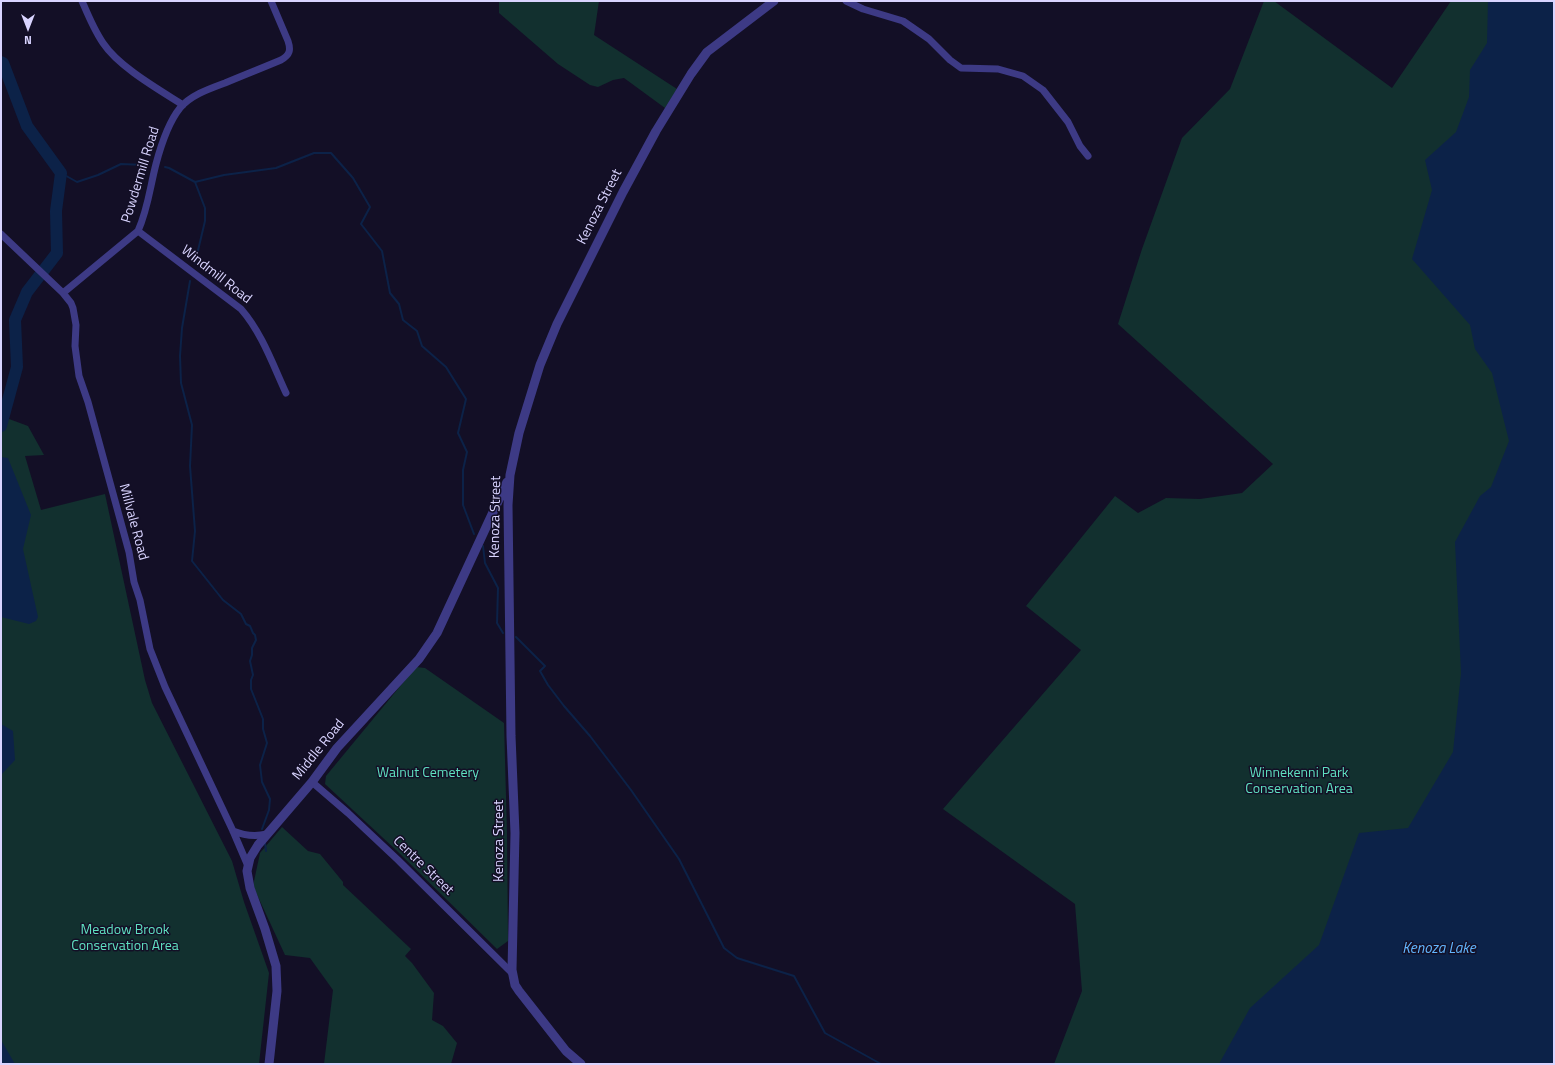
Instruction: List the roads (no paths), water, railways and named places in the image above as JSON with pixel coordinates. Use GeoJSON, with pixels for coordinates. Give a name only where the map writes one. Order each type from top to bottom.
{"type":"FeatureCollection","features":[{"type":"Feature","properties":{"kind":"street"},"geometry":{"type":"LineString","coordinates":[[82,1],[103,43],[112,54],[136,74],[183,105]]}},
{"type":"Feature","properties":{"kind":"street","name":"Powdermill Road"},"geometry":{"type":"LineString","coordinates":[[63,293],[138,231],[148,204],[152,178],[159,152],[169,127],[180,108],[197,95],[281,60],[288,54],[290,47],[271,1]]}},
{"type":"Feature","properties":{"kind":"street","name":"Kenoza Street"},"geometry":{"type":"LineString","coordinates":[[581,1064],[566,1051],[523,997],[515,984],[512,973],[516,833],[510,685],[508,513],[510,475],[519,433],[549,340],[594,247],[656,131],[691,74],[707,52],[774,1]]}},
{"type":"Feature","properties":{"kind":"street"},"geometry":{"type":"LineString","coordinates":[[846,1],[863,9],[903,21],[929,40],[950,60],[962,68],[998,69],[1023,76],[1043,90],[1068,122],[1080,146],[1088,156]]}},
{"type":"Feature","properties":{"kind":"street","name":"Windmill Road"},"geometry":{"type":"LineString","coordinates":[[138,231],[241,309],[260,336],[286,393]]}},
{"type":"Feature","properties":{"kind":"street","name":"Millvale Road"},"geometry":{"type":"LineString","coordinates":[[1,234],[63,293],[74,308],[76,325],[75,346],[79,376],[90,410],[120,524],[129,552],[134,582],[140,600],[150,649],[165,687],[248,866]]}},
{"type":"Feature","properties":{"kind":"street","name":"Middle Road"},"geometry":{"type":"LineString","coordinates":[[269,1064],[277,991],[276,966],[265,929],[250,888],[248,866],[254,851],[312,782],[337,748],[419,660],[429,646],[437,633],[510,475]]}},
{"type":"Feature","properties":{"kind":"street","name":"Centre Street"},"geometry":{"type":"LineString","coordinates":[[312,782],[348,812],[512,973]]}},
{"type":"Feature","properties":{"kind":"street"},"geometry":{"type":"LineString","coordinates":[[233,831],[248,836],[260,836],[267,834]]}},
{"type":"Feature","properties":{"kind":"water","name":"Kenoza Lake"},"geometry":{"type":"Polygon","coordinates":[[[1488,1],[1554,1],[1554,1064],[1219,1064],[1250,1008],[1319,945],[1359,833],[1408,828],[1453,752],[1461,673],[1455,542],[1480,496],[1491,487],[1509,441],[1492,373],[1475,349],[1470,325],[1412,259],[1432,190],[1425,160],[1456,132],[1469,97],[1470,70],[1487,43],[1488,1]]]}},
{"type":"Feature","properties":{"kind":"water"},"geometry":{"type":"Polygon","coordinates":[[[1,457],[8,458],[31,515],[23,549],[38,617],[36,621],[29,624],[1,617],[1,457]]]}},
{"type":"Feature","properties":{"kind":"water"},"geometry":{"type":"Polygon","coordinates":[[[1,724],[13,731],[15,760],[1,775],[1,724]]]}},
{"type":"Feature","properties":{"kind":"water"},"geometry":{"type":"Polygon","coordinates":[[[1,1040],[15,1064],[1,1064],[1,1040]]]}},
{"type":"Feature","properties":{"kind":"waterway"},"geometry":{"type":"LineString","coordinates":[[1,62],[3,63],[27,126],[61,173],[56,211],[57,253],[27,292],[15,320],[17,367],[1,426]]}},
{"type":"Feature","properties":{"kind":"waterway"},"geometry":{"type":"LineString","coordinates":[[165,167],[195,182],[224,175],[276,168],[314,153],[331,153],[353,178],[370,207],[361,224],[382,251],[390,293],[399,304],[403,320],[417,331],[422,346],[446,367],[466,399],[458,433],[467,452],[463,470],[463,505],[474,534]]}},
{"type":"Feature","properties":{"kind":"waterway"},"geometry":{"type":"LineString","coordinates":[[61,173],[77,182],[98,175],[121,164],[145,165]]}},
{"type":"Feature","properties":{"kind":"waterway"},"geometry":{"type":"LineString","coordinates":[[195,182],[205,208],[205,221],[195,263]]}},
{"type":"Feature","properties":{"kind":"waterway"},"geometry":{"type":"LineString","coordinates":[[190,281],[182,328],[180,356],[181,383],[192,425],[190,466],[195,531],[192,561],[223,600],[241,614],[246,624],[250,626],[255,635],[256,640],[252,648],[250,661],[253,675],[251,680],[251,689],[263,719],[263,729],[267,743],[260,765],[262,782],[270,799],[269,810],[262,829]]}},
{"type":"Feature","properties":{"kind":"waterway"},"geometry":{"type":"LineString","coordinates":[[483,546],[485,563],[498,588],[497,623],[503,633]]}},
{"type":"Feature","properties":{"kind":"waterway"},"geometry":{"type":"LineString","coordinates":[[516,637],[545,666],[540,671],[548,685],[590,736],[631,790],[679,859],[724,948],[737,958],[794,976],[825,1033],[881,1064]]}},
{"type":"Feature","properties":{"kind":"waterway"},"geometry":{"type":"LineString","coordinates":[[265,843],[266,851]]}},
{"type":"Feature","properties":{"kind":"park label","name":"Walnut Cemetery"},"geometry":{"type":"Point","coordinates":[428,774]}},
{"type":"Feature","properties":{"kind":"park label","name":"Winnekenni Park Conservation Area"},"geometry":{"type":"Point","coordinates":[1299,782]}},
{"type":"Feature","properties":{"kind":"park label","name":"Meadow Brook Conservation Area"},"geometry":{"type":"Point","coordinates":[125,940]}}]}
